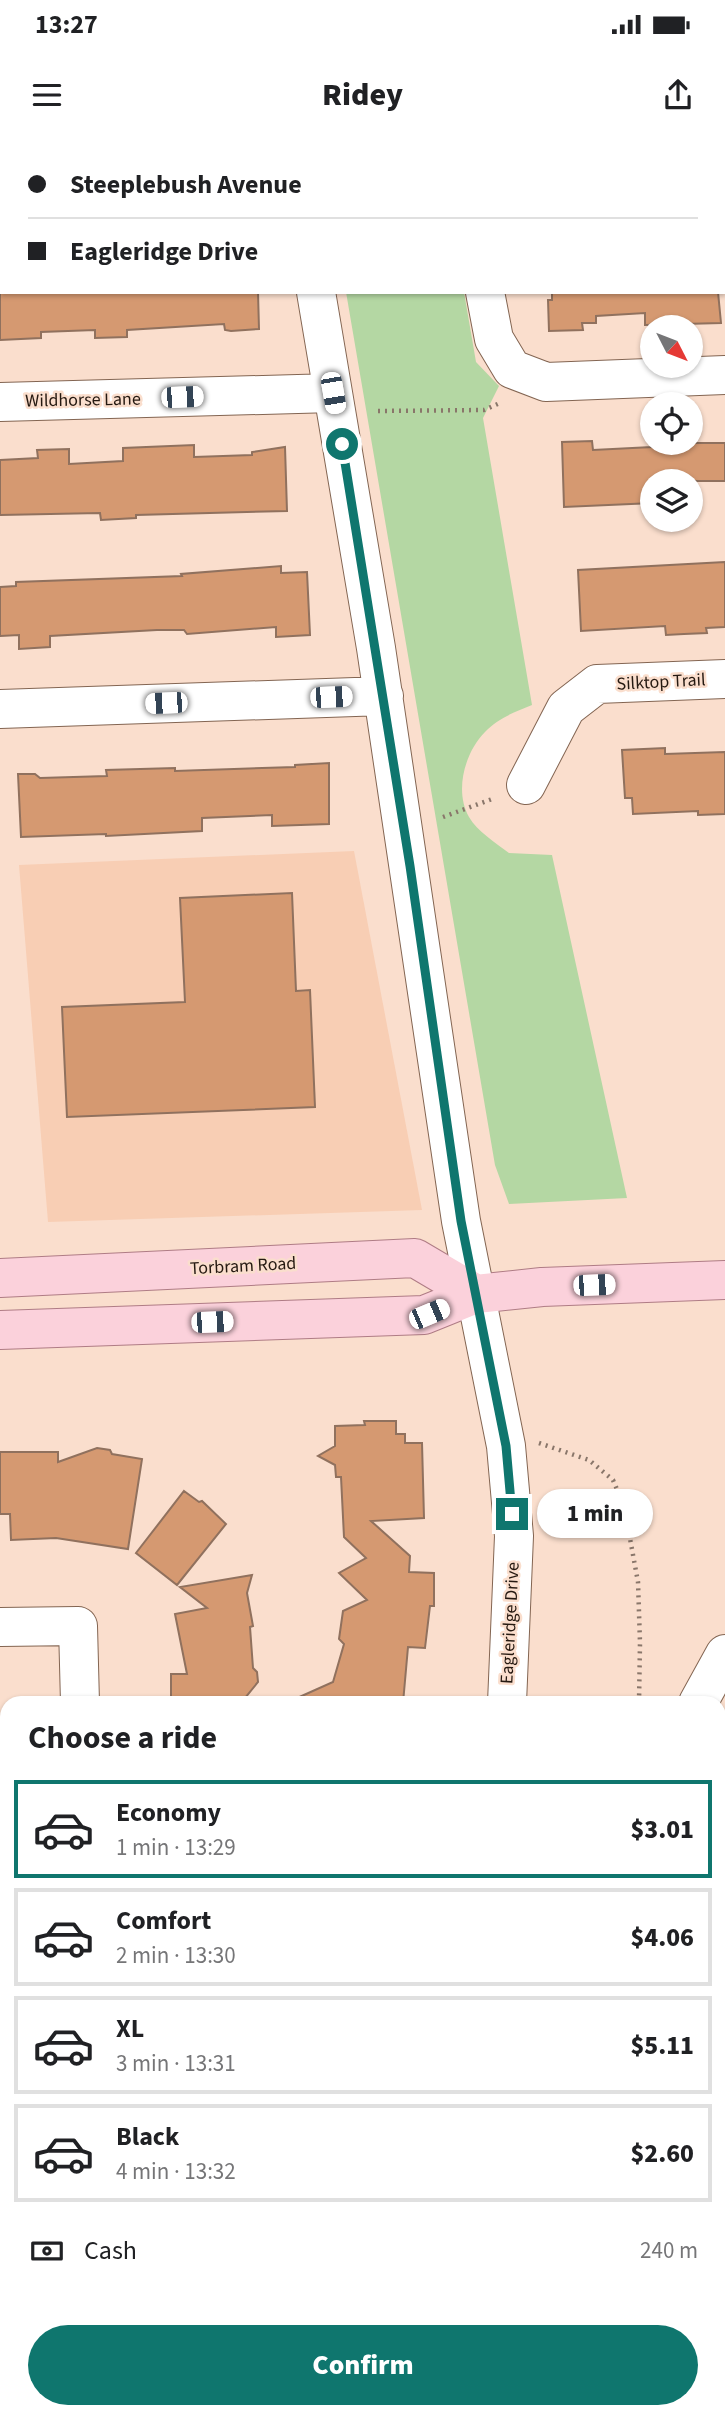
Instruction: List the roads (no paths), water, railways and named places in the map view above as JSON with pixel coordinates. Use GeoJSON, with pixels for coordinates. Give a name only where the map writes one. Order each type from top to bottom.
{"type":"FeatureCollection","features":[{"type":"Feature","properties":{"kind":"main road","name":"Torbram Road"},"geometry":{"type":"LineString","coordinates":[[0,1278],[415,1258],[476,1294]]}},
{"type":"Feature","properties":{"kind":"main road"},"geometry":{"type":"LineString","coordinates":[[0,1330],[424,1315],[476,1294],[542,1287],[725,1280]]}},
{"type":"Feature","properties":{"kind":"street","name":"Eagleridge Drive"},"geometry":{"type":"LineString","coordinates":[[316,294],[384,696],[461,1221],[506,1446],[514,1536],[506,1696]]}},
{"type":"Feature","properties":{"kind":"street"},"geometry":{"type":"LineString","coordinates":[[485,294],[494,339],[512,369],[546,382],[725,375]]}},
{"type":"Feature","properties":{"kind":"street","name":"Wildhorse Lane"},"geometry":{"type":"LineString","coordinates":[[0,402],[333,393]]}},
{"type":"Feature","properties":{"kind":"street","name":"Silktop Trail"},"geometry":{"type":"LineString","coordinates":[[526,785],[566,708],[597,684],[725,679]]}},
{"type":"Feature","properties":{"kind":"street"},"geometry":{"type":"LineString","coordinates":[[0,709],[384,696]]}},
{"type":"Feature","properties":{"kind":"street"},"geometry":{"type":"LineString","coordinates":[[0,1627],[78,1626],[80,1696]]}},
{"type":"Feature","properties":{"kind":"street"},"geometry":{"type":"LineString","coordinates":[[702,1696],[725,1654]]}}]}
